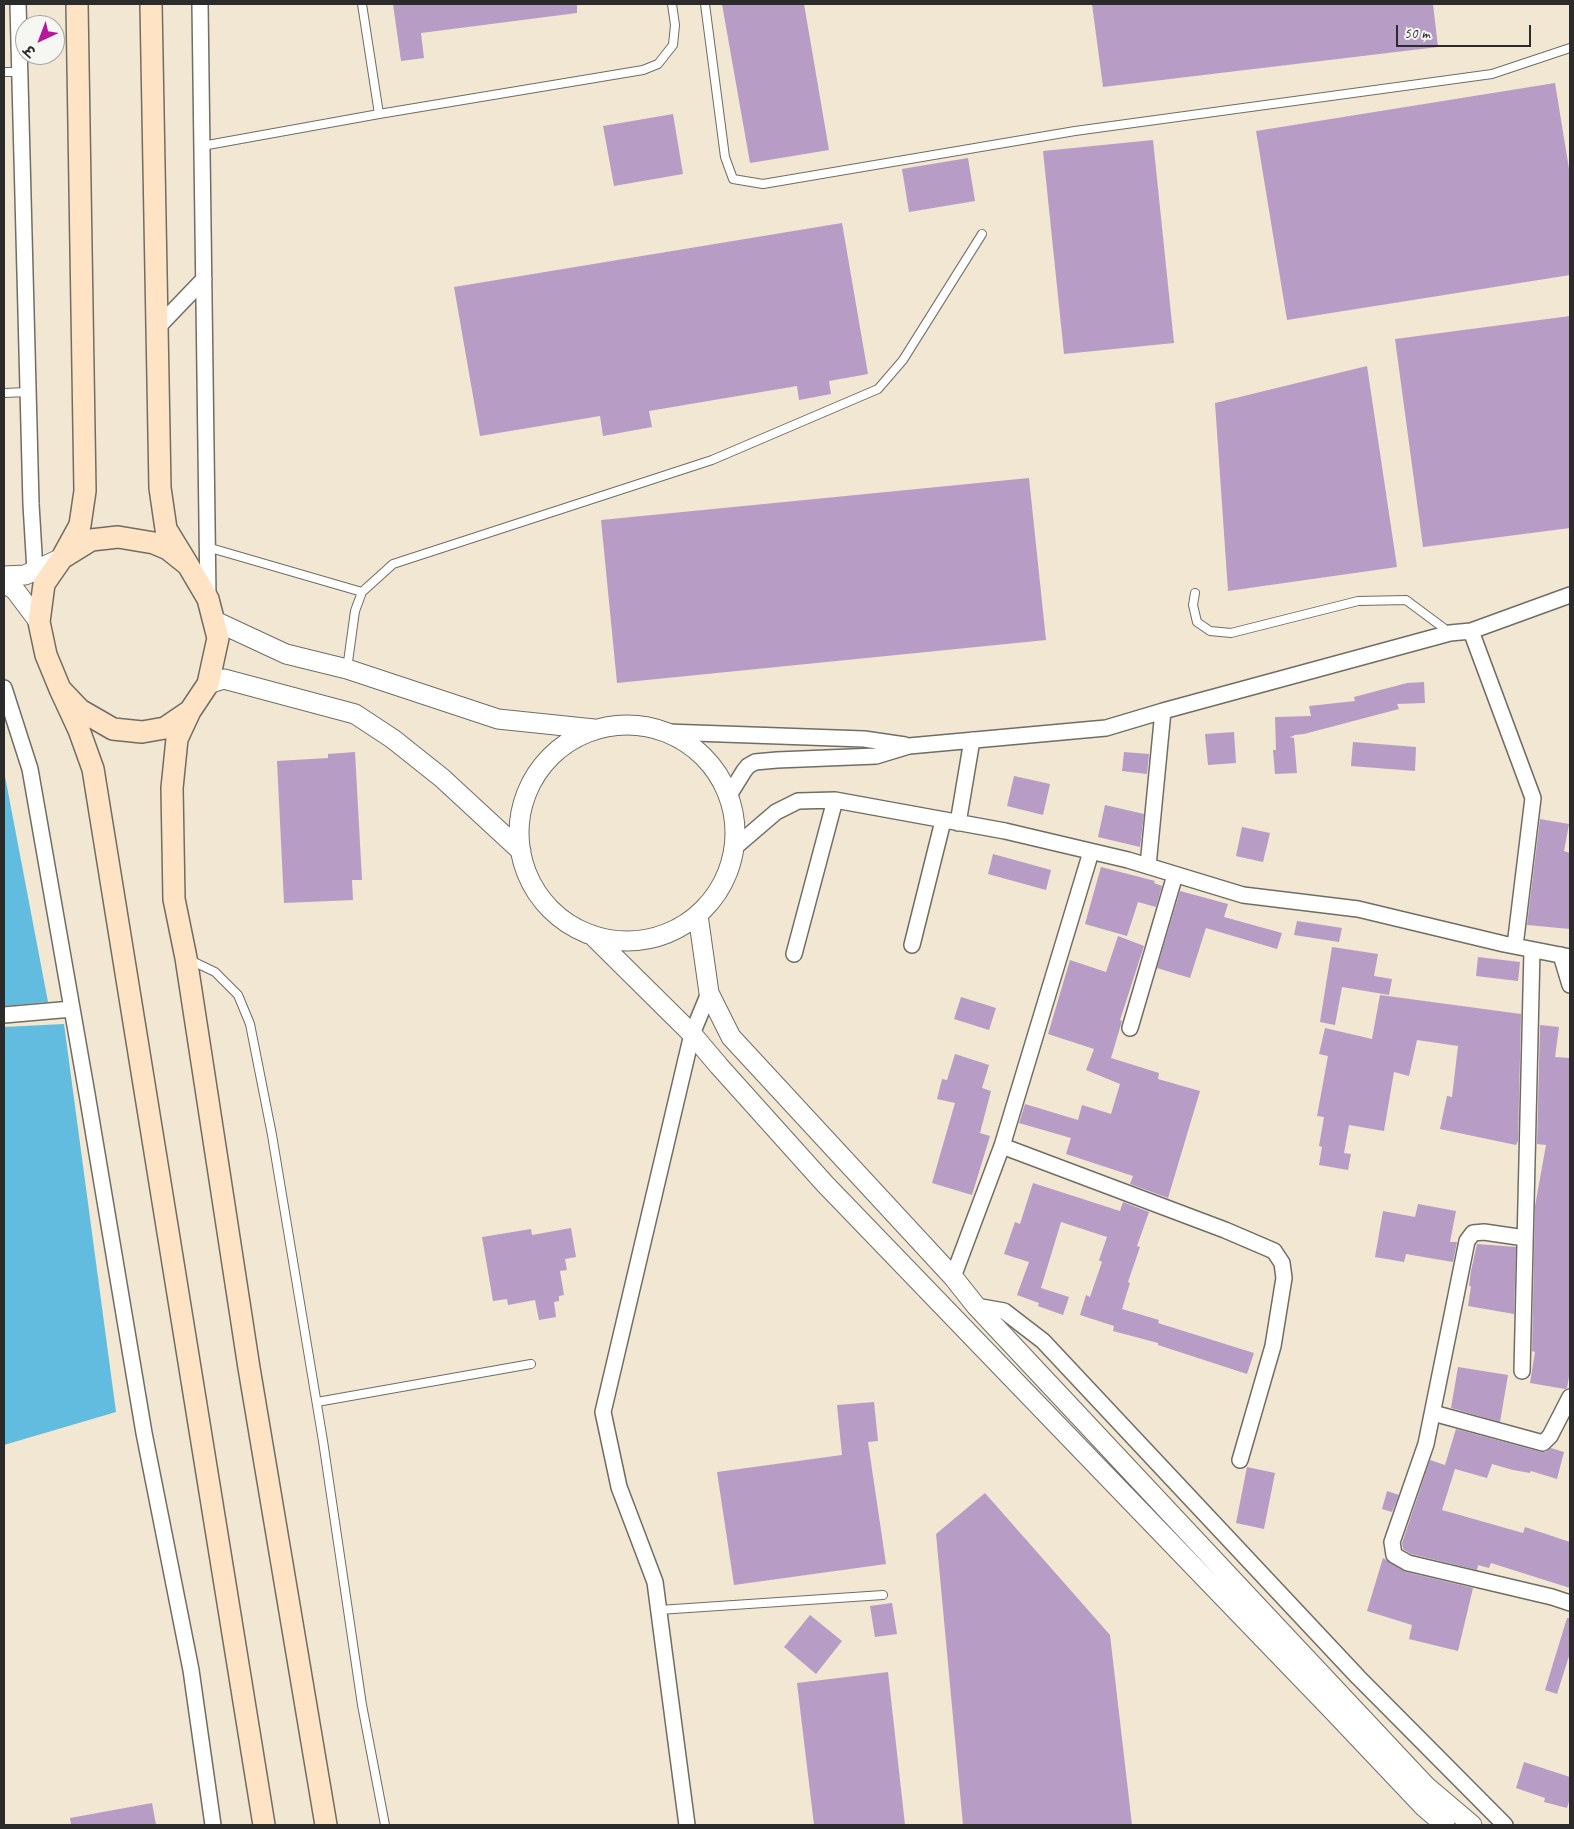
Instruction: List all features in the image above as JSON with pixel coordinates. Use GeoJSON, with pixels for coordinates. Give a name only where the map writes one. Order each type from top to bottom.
{"type":"FeatureCollection","features":[{"type":"Feature","properties":{"kind":"main road"},"geometry":{"type":"LineString","coordinates":[[76,4],[85,491],[80,525],[62,558],[44,584],[39,622],[46,655],[79,730],[93,769],[264,1825]]}},
{"type":"Feature","properties":{"kind":"main road"},"geometry":{"type":"LineString","coordinates":[[151,4],[160,488],[166,528],[208,598],[218,638],[208,684],[190,711],[177,739],[172,788],[174,899],[186,958],[249,1368],[326,1825]]}},
{"type":"Feature","properties":{"kind":"main road"},"geometry":{"type":"LineString","coordinates":[[62,558],[91,540],[118,537],[154,543],[168,549],[188,565]]}},
{"type":"Feature","properties":{"kind":"main road"},"geometry":{"type":"LineString","coordinates":[[60,689],[80,710],[113,730],[142,732],[165,728],[190,711]]}},
{"type":"Feature","properties":{"kind":"street"},"geometry":{"type":"LineString","coordinates":[[18,4],[31,504],[35,571]]}},
{"type":"Feature","properties":{"kind":"street"},"geometry":{"type":"LineString","coordinates":[[200,4],[208,598]]}},
{"type":"Feature","properties":{"kind":"street"},"geometry":{"type":"LineString","coordinates":[[157,328],[204,279]]}},
{"type":"Feature","properties":{"kind":"street"},"geometry":{"type":"LineString","coordinates":[[4,576],[25,576],[62,558]]}},
{"type":"Feature","properties":{"kind":"street"},"geometry":{"type":"LineString","coordinates":[[4,583],[16,590],[39,622]]}},
{"type":"Feature","properties":{"kind":"street"},"geometry":{"type":"LineString","coordinates":[[730,798],[731,792],[744,771],[755,762],[876,756],[909,746],[1106,728],[1450,633],[1471,631],[1570,595]]}},
{"type":"Feature","properties":{"kind":"street"},"geometry":{"type":"LineString","coordinates":[[213,620],[286,654],[347,669],[498,719],[595,729],[630,724],[666,732],[864,740],[909,746]]}},
{"type":"Feature","properties":{"kind":"street"},"geometry":{"type":"LineString","coordinates":[[1471,631],[1533,798],[1515,946]]}},
{"type":"Feature","properties":{"kind":"street"},"geometry":{"type":"LineString","coordinates":[[208,684],[224,679],[355,714],[393,739],[442,778],[521,851]]}},
{"type":"Feature","properties":{"kind":"street"},"geometry":{"type":"LineString","coordinates":[[4,688],[30,769],[144,1433],[191,1670],[213,1825]]}},
{"type":"Feature","properties":{"kind":"street"},"geometry":{"type":"LineString","coordinates":[[1148,866],[1163,711]]}},
{"type":"Feature","properties":{"kind":"street"},"geometry":{"type":"LineString","coordinates":[[595,729],[567,742],[544,763],[528,790],[520,820],[521,851],[529,878],[545,902],[566,922],[592,934],[619,940],[648,939],[674,930],[698,915],[716,896],[728,873],[734,848],[735,823],[730,798],[715,770],[693,747],[666,732]]}},
{"type":"Feature","properties":{"kind":"street"},"geometry":{"type":"LineString","coordinates":[[958,823],[972,740]]}},
{"type":"Feature","properties":{"kind":"street"},"geometry":{"type":"LineString","coordinates":[[734,848],[776,812],[798,801],[834,800],[1005,831],[1148,866],[1243,895],[1358,909],[1532,950],[1566,956],[1570,985]]}},
{"type":"Feature","properties":{"kind":"street"},"geometry":{"type":"LineString","coordinates":[[794,954],[834,800]]}},
{"type":"Feature","properties":{"kind":"street"},"geometry":{"type":"LineString","coordinates":[[912,945],[943,821]]}},
{"type":"Feature","properties":{"kind":"street"},"geometry":{"type":"LineString","coordinates":[[953,1277],[1002,1146],[1090,852]]}},
{"type":"Feature","properties":{"kind":"street"},"geometry":{"type":"LineString","coordinates":[[1130,1028],[1174,875]]}},
{"type":"Feature","properties":{"kind":"street"},"geometry":{"type":"LineString","coordinates":[[698,915],[709,993],[731,1037],[953,1277],[976,1306],[1426,1786],[1472,1825]]}},
{"type":"Feature","properties":{"kind":"street"},"geometry":{"type":"LineString","coordinates":[[592,934],[692,1034],[825,1184],[1333,1710],[1424,1808],[1445,1825]]}},
{"type":"Feature","properties":{"kind":"street"},"geometry":{"type":"LineString","coordinates":[[1522,1371],[1532,950]]}},
{"type":"Feature","properties":{"kind":"street"},"geometry":{"type":"LineString","coordinates":[[687,1825],[655,1582],[619,1487],[604,1412],[692,1034],[709,993]]}},
{"type":"Feature","properties":{"kind":"street"},"geometry":{"type":"LineString","coordinates":[[4,1015],[72,1009]]}},
{"type":"Feature","properties":{"kind":"street"},"geometry":{"type":"LineString","coordinates":[[1002,1146],[1225,1230],[1274,1251],[1282,1263],[1284,1278],[1273,1346],[1240,1460]]}},
{"type":"Feature","properties":{"kind":"street"},"geometry":{"type":"LineString","coordinates":[[1525,1238],[1484,1232],[1473,1233],[1467,1242],[1426,1444],[1392,1542],[1394,1555],[1408,1563],[1552,1597],[1570,1604]]}},
{"type":"Feature","properties":{"kind":"street"},"geometry":{"type":"LineString","coordinates":[[976,1306],[1004,1311],[1043,1341],[1358,1677],[1505,1825]]}},
{"type":"Feature","properties":{"kind":"street"},"geometry":{"type":"LineString","coordinates":[[1433,1413],[1543,1443],[1550,1436],[1570,1397]]}},
{"type":"Feature","properties":{"kind":"lane"},"geometry":{"type":"LineString","coordinates":[[362,4],[379,114]]}},
{"type":"Feature","properties":{"kind":"lane"},"geometry":{"type":"LineString","coordinates":[[202,146],[643,70],[658,64],[673,45],[675,25],[672,4]]}},
{"type":"Feature","properties":{"kind":"lane"},"geometry":{"type":"LineString","coordinates":[[705,4],[725,157],[733,179],[763,184],[1075,131],[1492,74],[1570,48]]}},
{"type":"Feature","properties":{"kind":"lane"},"geometry":{"type":"LineString","coordinates":[[4,72],[20,72]]}},
{"type":"Feature","properties":{"kind":"lane"},"geometry":{"type":"LineString","coordinates":[[347,669],[355,611],[362,592],[393,564],[712,460],[878,389],[903,360],[982,234]]}},
{"type":"Feature","properties":{"kind":"lane"},"geometry":{"type":"LineString","coordinates":[[4,393],[28,392]]}},
{"type":"Feature","properties":{"kind":"lane"},"geometry":{"type":"LineString","coordinates":[[207,547],[362,592]]}},
{"type":"Feature","properties":{"kind":"lane"},"geometry":{"type":"LineString","coordinates":[[1196,593],[1193,605],[1197,622],[1210,631],[1231,633],[1358,601],[1406,600],[1450,633]]}},
{"type":"Feature","properties":{"kind":"lane"},"geometry":{"type":"LineString","coordinates":[[186,958],[215,972],[238,995],[250,1024],[272,1135],[317,1402],[362,1705],[385,1825]]}},
{"type":"Feature","properties":{"kind":"lane"},"geometry":{"type":"LineString","coordinates":[[317,1402],[531,1364]]}},
{"type":"Feature","properties":{"kind":"lane"},"geometry":{"type":"LineString","coordinates":[[659,1610],[883,1595]]}},
{"type":"Feature","properties":{"kind":"water"},"geometry":{"type":"Polygon","coordinates":[[[4,771],[48,1002],[4,1006],[4,771]]]}},
{"type":"Feature","properties":{"kind":"water"},"geometry":{"type":"Polygon","coordinates":[[[64,1024],[116,1412],[4,1445],[4,1027],[64,1024]]]}},
{"type":"Feature","properties":{"kind":"building"},"geometry":{"type":"Polygon","coordinates":[[[393,4],[577,4],[577,13],[421,33],[424,58],[401,61],[393,4]]]}},
{"type":"Feature","properties":{"kind":"building"},"geometry":{"type":"Polygon","coordinates":[[[722,4],[804,4],[829,150],[750,163],[722,4]]]}},
{"type":"Feature","properties":{"kind":"building"},"geometry":{"type":"Polygon","coordinates":[[[1092,4],[1433,4],[1438,47],[1103,87],[1092,4]]]}},
{"type":"Feature","properties":{"kind":"building"},"geometry":{"type":"Polygon","coordinates":[[[1555,83],[1570,175],[1570,275],[1287,320],[1256,131],[1555,83]]]}},
{"type":"Feature","properties":{"kind":"building"},"geometry":{"type":"Polygon","coordinates":[[[673,114],[683,174],[614,186],[603,126],[673,114]]]}},
{"type":"Feature","properties":{"kind":"building"},"geometry":{"type":"Polygon","coordinates":[[[1153,140],[1174,343],[1064,354],[1043,151],[1153,140]]]}},
{"type":"Feature","properties":{"kind":"building"},"geometry":{"type":"Polygon","coordinates":[[[968,158],[975,201],[909,212],[902,169],[968,158]]]}},
{"type":"Feature","properties":{"kind":"building"},"geometry":{"type":"Polygon","coordinates":[[[842,223],[868,374],[829,381],[831,394],[799,400],[797,386],[649,411],[652,427],[603,436],[600,416],[480,436],[454,287],[842,223]]]}},
{"type":"Feature","properties":{"kind":"building"},"geometry":{"type":"Polygon","coordinates":[[[1570,316],[1570,528],[1423,547],[1395,339],[1570,316]]]}},
{"type":"Feature","properties":{"kind":"building"},"geometry":{"type":"Polygon","coordinates":[[[1367,366],[1397,567],[1228,591],[1215,403],[1367,366]]]}},
{"type":"Feature","properties":{"kind":"building"},"geometry":{"type":"Polygon","coordinates":[[[1029,478],[1046,640],[617,683],[601,520],[1029,478]]]}},
{"type":"Feature","properties":{"kind":"building"},"geometry":{"type":"Polygon","coordinates":[[[1424,682],[1425,703],[1397,704],[1399,709],[1289,737],[1294,738],[1297,773],[1275,774],[1273,750],[1276,750],[1275,717],[1311,716],[1309,706],[1355,701],[1354,697],[1407,683],[1424,682]]]}},
{"type":"Feature","properties":{"kind":"building"},"geometry":{"type":"Polygon","coordinates":[[[1234,732],[1236,763],[1208,765],[1205,734],[1234,732]]]}},
{"type":"Feature","properties":{"kind":"building"},"geometry":{"type":"Polygon","coordinates":[[[1353,742],[1416,747],[1415,771],[1351,766],[1353,742]]]}},
{"type":"Feature","properties":{"kind":"building"},"geometry":{"type":"Polygon","coordinates":[[[355,752],[362,880],[352,880],[353,900],[284,903],[277,761],[328,758],[328,754],[355,752]]]}},
{"type":"Feature","properties":{"kind":"building"},"geometry":{"type":"Polygon","coordinates":[[[1124,752],[1149,754],[1147,774],[1122,771],[1124,752]]]}},
{"type":"Feature","properties":{"kind":"building"},"geometry":{"type":"Polygon","coordinates":[[[1014,776],[1050,784],[1043,815],[1007,806],[1014,776]]]}},
{"type":"Feature","properties":{"kind":"building"},"geometry":{"type":"Polygon","coordinates":[[[1105,805],[1144,814],[1140,847],[1098,837],[1105,805]]]}},
{"type":"Feature","properties":{"kind":"building"},"geometry":{"type":"Polygon","coordinates":[[[1540,819],[1569,824],[1564,851],[1570,853],[1570,929],[1527,925],[1540,819]]]}},
{"type":"Feature","properties":{"kind":"building"},"geometry":{"type":"Polygon","coordinates":[[[1242,827],[1270,833],[1263,862],[1236,856],[1242,827]]]}},
{"type":"Feature","properties":{"kind":"building"},"geometry":{"type":"Polygon","coordinates":[[[993,854],[1051,870],[1046,890],[988,874],[993,854]]]}},
{"type":"Feature","properties":{"kind":"building"},"geometry":{"type":"Polygon","coordinates":[[[1101,867],[1155,881],[1154,883],[1162,886],[1156,907],[1138,902],[1127,936],[1085,924],[1101,867]]]}},
{"type":"Feature","properties":{"kind":"building"},"geometry":{"type":"Polygon","coordinates":[[[1180,891],[1228,904],[1224,917],[1282,933],[1277,949],[1206,928],[1190,978],[1157,968],[1180,891]]]}},
{"type":"Feature","properties":{"kind":"building"},"geometry":{"type":"Polygon","coordinates":[[[1297,921],[1342,928],[1339,942],[1294,935],[1297,921]]]}},
{"type":"Feature","properties":{"kind":"building"},"geometry":{"type":"Polygon","coordinates":[[[1118,936],[1144,946],[1120,1020],[1122,1021],[1111,1058],[1159,1073],[1158,1079],[1200,1091],[1168,1198],[1130,1184],[1133,1176],[1066,1154],[1071,1138],[1019,1123],[1025,1104],[1078,1120],[1082,1105],[1111,1114],[1120,1084],[1086,1070],[1094,1049],[1048,1034],[1070,960],[1106,972],[1118,936]]]}},
{"type":"Feature","properties":{"kind":"building"},"geometry":{"type":"Polygon","coordinates":[[[1332,947],[1378,954],[1374,976],[1392,979],[1389,995],[1342,987],[1335,1025],[1320,1022],[1332,947]]]}},
{"type":"Feature","properties":{"kind":"building"},"geometry":{"type":"Polygon","coordinates":[[[1478,957],[1520,962],[1518,981],[1476,976],[1478,957]]]}},
{"type":"Feature","properties":{"kind":"building"},"geometry":{"type":"Polygon","coordinates":[[[1380,995],[1521,1014],[1518,1141],[1516,1145],[1440,1129],[1447,1096],[1452,1097],[1458,1046],[1417,1040],[1409,1076],[1394,1072],[1384,1131],[1349,1125],[1344,1153],[1351,1154],[1348,1170],[1319,1165],[1322,1147],[1319,1146],[1324,1117],[1317,1116],[1328,1056],[1319,1054],[1325,1028],[1372,1039],[1380,995]]]}},
{"type":"Feature","properties":{"kind":"building"},"geometry":{"type":"Polygon","coordinates":[[[961,997],[996,1008],[989,1030],[954,1019],[961,997]]]}},
{"type":"Feature","properties":{"kind":"building"},"geometry":{"type":"Polygon","coordinates":[[[1540,1025],[1559,1027],[1555,1057],[1570,1058],[1570,1371],[1567,1388],[1565,1389],[1530,1383],[1535,1352],[1532,1351],[1535,1206],[1546,1145],[1537,1144],[1540,1025]]]}},
{"type":"Feature","properties":{"kind":"building"},"geometry":{"type":"Polygon","coordinates":[[[955,1054],[989,1065],[982,1088],[991,1091],[980,1133],[990,1136],[972,1195],[932,1183],[955,1103],[937,1099],[942,1079],[947,1080],[955,1054]]]}},
{"type":"Feature","properties":{"kind":"building"},"geometry":{"type":"Polygon","coordinates":[[[1033,1183],[1120,1211],[1123,1202],[1149,1212],[1137,1246],[1140,1247],[1128,1282],[1130,1283],[1122,1309],[1159,1320],[1158,1323],[1254,1353],[1247,1374],[1158,1345],[1158,1343],[1113,1331],[1114,1326],[1080,1315],[1086,1295],[1090,1297],[1102,1262],[1099,1260],[1107,1237],[1061,1222],[1041,1288],[1069,1297],[1063,1315],[1038,1306],[1039,1303],[1017,1295],[1029,1262],[1004,1254],[1015,1222],[1020,1224],[1033,1183]]]}},
{"type":"Feature","properties":{"kind":"building"},"geometry":{"type":"Polygon","coordinates":[[[1418,1204],[1456,1211],[1450,1242],[1457,1242],[1453,1262],[1406,1254],[1404,1262],[1375,1257],[1383,1211],[1415,1217],[1418,1204]]]}},
{"type":"Feature","properties":{"kind":"building"},"geometry":{"type":"Polygon","coordinates":[[[571,1228],[576,1257],[565,1259],[567,1270],[560,1271],[564,1295],[559,1296],[559,1301],[554,1302],[556,1317],[539,1320],[535,1300],[508,1305],[507,1299],[493,1301],[482,1237],[531,1229],[532,1235],[571,1228]]]}},
{"type":"Feature","properties":{"kind":"building"},"geometry":{"type":"Polygon","coordinates":[[[1477,1244],[1516,1247],[1514,1314],[1468,1306],[1471,1271],[1477,1244]]]}},
{"type":"Feature","properties":{"kind":"building"},"geometry":{"type":"Polygon","coordinates":[[[1458,1367],[1508,1375],[1500,1422],[1451,1408],[1458,1367]]]}},
{"type":"Feature","properties":{"kind":"building"},"geometry":{"type":"Polygon","coordinates":[[[874,1402],[878,1441],[868,1442],[886,1564],[734,1585],[717,1472],[842,1455],[837,1405],[874,1402]]]}},
{"type":"Feature","properties":{"kind":"building"},"geometry":{"type":"Polygon","coordinates":[[[1456,1429],[1541,1452],[1546,1452],[1551,1448],[1564,1452],[1557,1479],[1531,1471],[1530,1473],[1513,1470],[1492,1464],[1487,1478],[1455,1469],[1442,1510],[1523,1533],[1525,1527],[1570,1542],[1570,1588],[1491,1563],[1489,1568],[1478,1565],[1477,1570],[1411,1554],[1403,1549],[1402,1543],[1430,1460],[1445,1465],[1456,1429]]]}},
{"type":"Feature","properties":{"kind":"building"},"geometry":{"type":"Polygon","coordinates":[[[1247,1467],[1275,1473],[1264,1529],[1236,1523],[1247,1467]]]}},
{"type":"Feature","properties":{"kind":"building"},"geometry":{"type":"Polygon","coordinates":[[[1387,1491],[1399,1495],[1392,1512],[1382,1509],[1387,1491]]]}},
{"type":"Feature","properties":{"kind":"building"},"geometry":{"type":"Polygon","coordinates":[[[985,1493],[1110,1635],[1132,1825],[963,1825],[936,1534],[985,1493]]]}},
{"type":"Feature","properties":{"kind":"building"},"geometry":{"type":"Polygon","coordinates":[[[1383,1558],[1406,1572],[1473,1588],[1458,1651],[1409,1639],[1412,1625],[1367,1611],[1383,1558]]]}},
{"type":"Feature","properties":{"kind":"building"},"geometry":{"type":"Polygon","coordinates":[[[892,1603],[897,1634],[875,1637],[870,1606],[892,1603]]]}},
{"type":"Feature","properties":{"kind":"building"},"geometry":{"type":"Polygon","coordinates":[[[810,1615],[842,1641],[816,1674],[784,1647],[810,1615]]]}},
{"type":"Feature","properties":{"kind":"building"},"geometry":{"type":"Polygon","coordinates":[[[1567,1618],[1570,1618],[1570,1653],[1557,1694],[1545,1690],[1567,1618]]]}},
{"type":"Feature","properties":{"kind":"building"},"geometry":{"type":"Polygon","coordinates":[[[888,1672],[905,1825],[814,1825],[797,1683],[888,1672]]]}},
{"type":"Feature","properties":{"kind":"building"},"geometry":{"type":"Polygon","coordinates":[[[1524,1762],[1570,1777],[1570,1798],[1567,1808],[1544,1802],[1545,1798],[1516,1788],[1524,1762]]]}},
{"type":"Feature","properties":{"kind":"building"},"geometry":{"type":"Polygon","coordinates":[[[152,1803],[156,1825],[71,1825],[70,1818],[152,1803]]]}}]}
